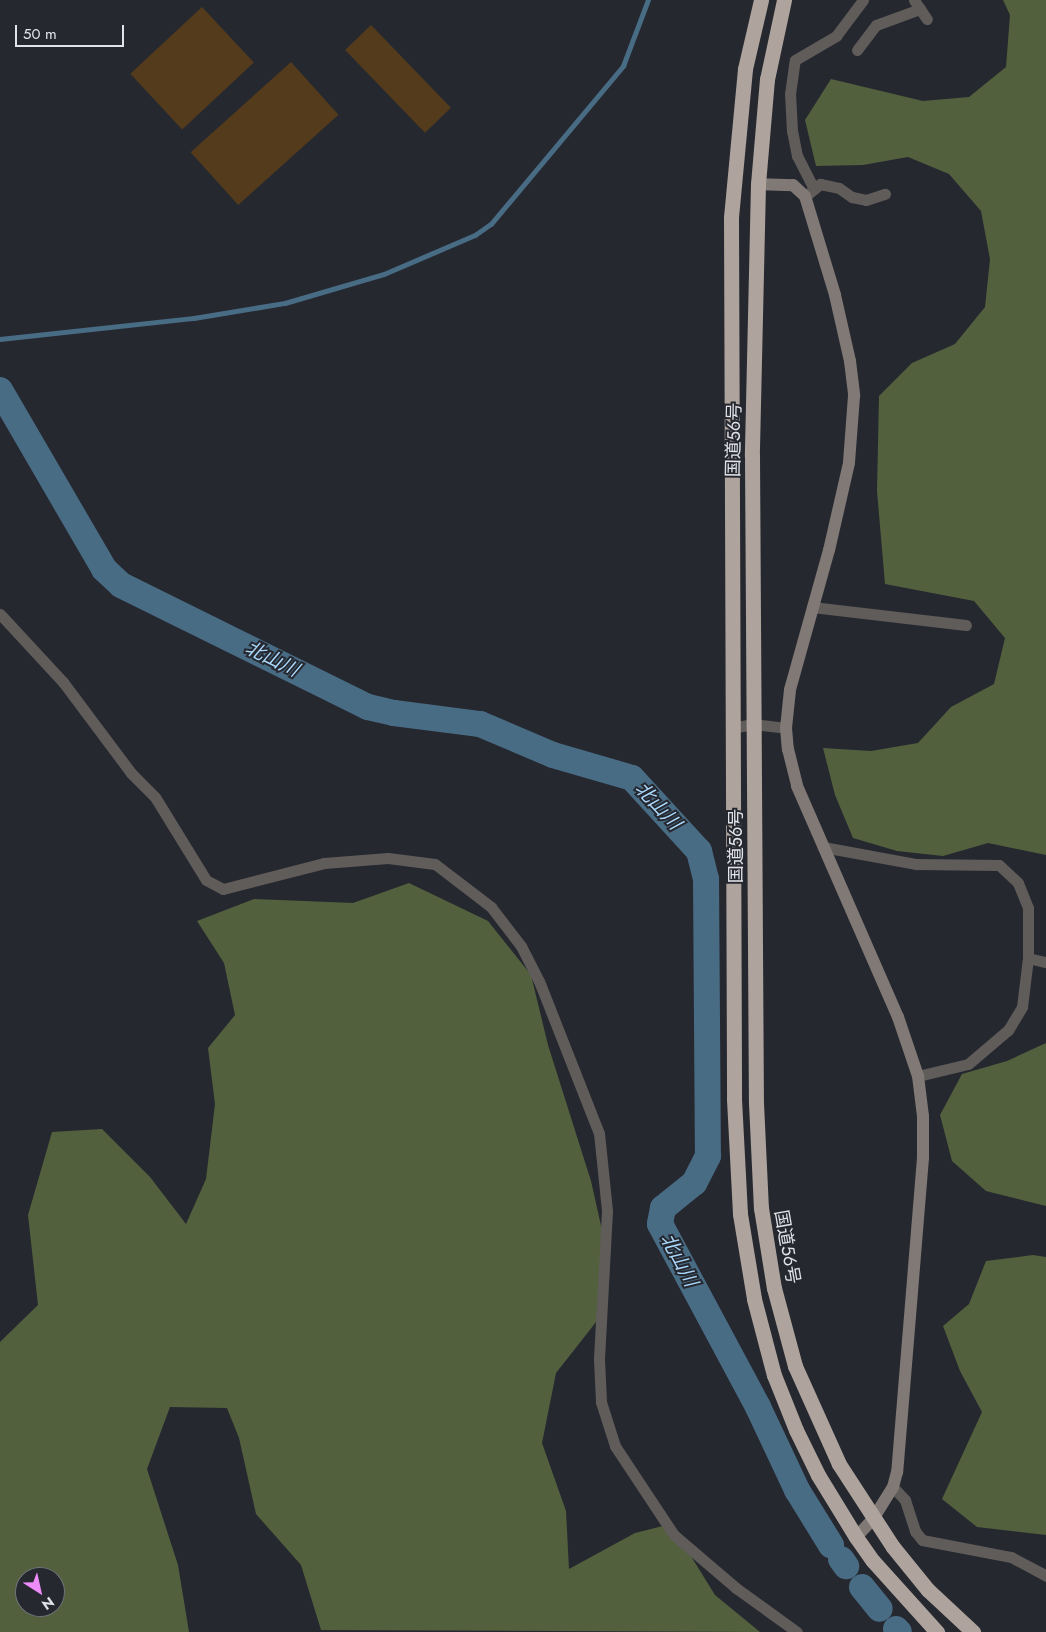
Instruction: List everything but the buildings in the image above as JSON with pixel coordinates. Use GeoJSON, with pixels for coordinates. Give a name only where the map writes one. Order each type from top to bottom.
{"type":"FeatureCollection","features":[{"type":"Feature","properties":{"kind":"highway","name":"国道56号"},"geometry":{"type":"LineString","coordinates":[[761,0],[745,70],[731,218],[731,728],[734,1098],[740,1214],[754,1300],[774,1375],[818,1475],[873,1561],[937,1632]]}},
{"type":"Feature","properties":{"kind":"highway","name":"国道56号"},"geometry":{"type":"LineString","coordinates":[[784,0],[767,79],[758,184],[752,456],[756,1103],[761,1208],[774,1288],[795,1366],[839,1464],[874,1519],[928,1590],[973,1632]]}},
{"type":"Feature","properties":{"kind":"street"},"geometry":{"type":"LineString","coordinates":[[856,1537],[874,1519],[893,1487],[923,1158],[918,1076],[898,1017],[797,786],[786,728],[790,690],[849,463],[854,396],[850,361],[835,295],[792,131],[790,94],[794,60],[836,36],[863,0]]}},
{"type":"Feature","properties":{"kind":"street"},"geometry":{"type":"LineString","coordinates":[[857,50],[876,25],[917,4],[927,19]]}},
{"type":"Feature","properties":{"kind":"street"},"geometry":{"type":"LineString","coordinates":[[758,184],[793,185],[809,193]]}},
{"type":"Feature","properties":{"kind":"street"},"geometry":{"type":"LineString","coordinates":[[809,193],[820,184],[838,188],[852,197],[866,200],[885,194]]}},
{"type":"Feature","properties":{"kind":"street"},"geometry":{"type":"LineString","coordinates":[[812,607],[966,625]]}},
{"type":"Feature","properties":{"kind":"street"},"geometry":{"type":"LineString","coordinates":[[0,614],[63,682],[131,773],[155,797],[206,880],[223,889],[324,863],[388,858],[434,864],[491,907],[521,946],[539,981],[599,1133],[607,1211],[598,1359],[600,1394],[614,1446],[674,1535],[736,1588],[797,1632]]}},
{"type":"Feature","properties":{"kind":"street"},"geometry":{"type":"LineString","coordinates":[[731,728],[754,724],[786,728]]}},
{"type":"Feature","properties":{"kind":"street"},"geometry":{"type":"LineString","coordinates":[[824,847],[916,864],[999,865],[1018,882],[1028,908],[1028,958],[1022,1007],[1008,1030],[968,1064],[918,1076]]}},
{"type":"Feature","properties":{"kind":"street"},"geometry":{"type":"LineString","coordinates":[[1028,958],[1046,962]]}},
{"type":"Feature","properties":{"kind":"street"},"geometry":{"type":"LineString","coordinates":[[893,1487],[905,1500],[915,1531],[922,1540],[1011,1557],[1046,1576]]}},
{"type":"Feature","properties":{"kind":"green space"},"geometry":{"type":"Polygon","coordinates":[[[1003,0],[1046,0],[1046,855],[988,843],[943,856],[897,851],[853,838],[835,795],[823,748],[871,751],[918,743],[951,707],[994,684],[1005,638],[974,601],[885,584],[877,491],[879,396],[912,363],[955,344],[985,307],[990,259],[981,211],[949,174],[908,157],[863,165],[816,166],[805,120],[831,79],[923,101],[969,97],[1006,67],[1010,15],[1003,0]]]}},
{"type":"Feature","properties":{"kind":"green space"},"geometry":{"type":"Polygon","coordinates":[[[409,883],[488,921],[531,975],[548,1045],[591,1181],[604,1239],[600,1317],[556,1373],[542,1443],[566,1511],[569,1569],[635,1533],[671,1524],[715,1595],[760,1632],[321,1630],[301,1565],[256,1514],[239,1438],[227,1408],[170,1407],[147,1469],[178,1565],[189,1632],[0,1632],[0,1342],[38,1305],[28,1215],[52,1132],[102,1129],[150,1177],[186,1224],[206,1179],[215,1104],[208,1048],[235,1015],[224,963],[197,921],[254,899],[353,903],[409,883]]]}},
{"type":"Feature","properties":{"kind":"green space"},"geometry":{"type":"Polygon","coordinates":[[[1046,1043],[1046,1206],[986,1191],[952,1161],[940,1115],[962,1074],[1007,1061],[1046,1043]]]}},
{"type":"Feature","properties":{"kind":"green space"},"geometry":{"type":"Polygon","coordinates":[[[1033,1255],[1046,1257],[1046,1535],[977,1527],[942,1499],[982,1412],[960,1371],[943,1326],[969,1304],[986,1261],[1033,1255]]]}},
{"type":"Feature","properties":{"kind":"waterway"},"geometry":{"type":"LineString","coordinates":[[0,339],[194,318],[285,303],[384,274],[475,235],[491,224],[623,66],[648,0]]}},
{"type":"Feature","properties":{"kind":"waterway","name":"北山川"},"geometry":{"type":"LineString","coordinates":[[0,390],[104,569],[121,585],[368,707],[394,713],[480,724],[553,755],[632,778],[699,851],[706,879],[708,1156],[694,1183],[663,1208],[660,1224],[758,1407],[797,1490],[831,1545]]}},
{"type":"Feature","properties":{"kind":"waterway","name":"北山川"},"geometry":{"type":"LineString","coordinates":[[841,1559],[846,1566]]}},
{"type":"Feature","properties":{"kind":"waterway","name":"北山川"},"geometry":{"type":"LineString","coordinates":[[862,1587],[880,1609]]}},
{"type":"Feature","properties":{"kind":"waterway","name":"北山川"},"geometry":{"type":"LineString","coordinates":[[896,1629],[899,1632]]}}]}
